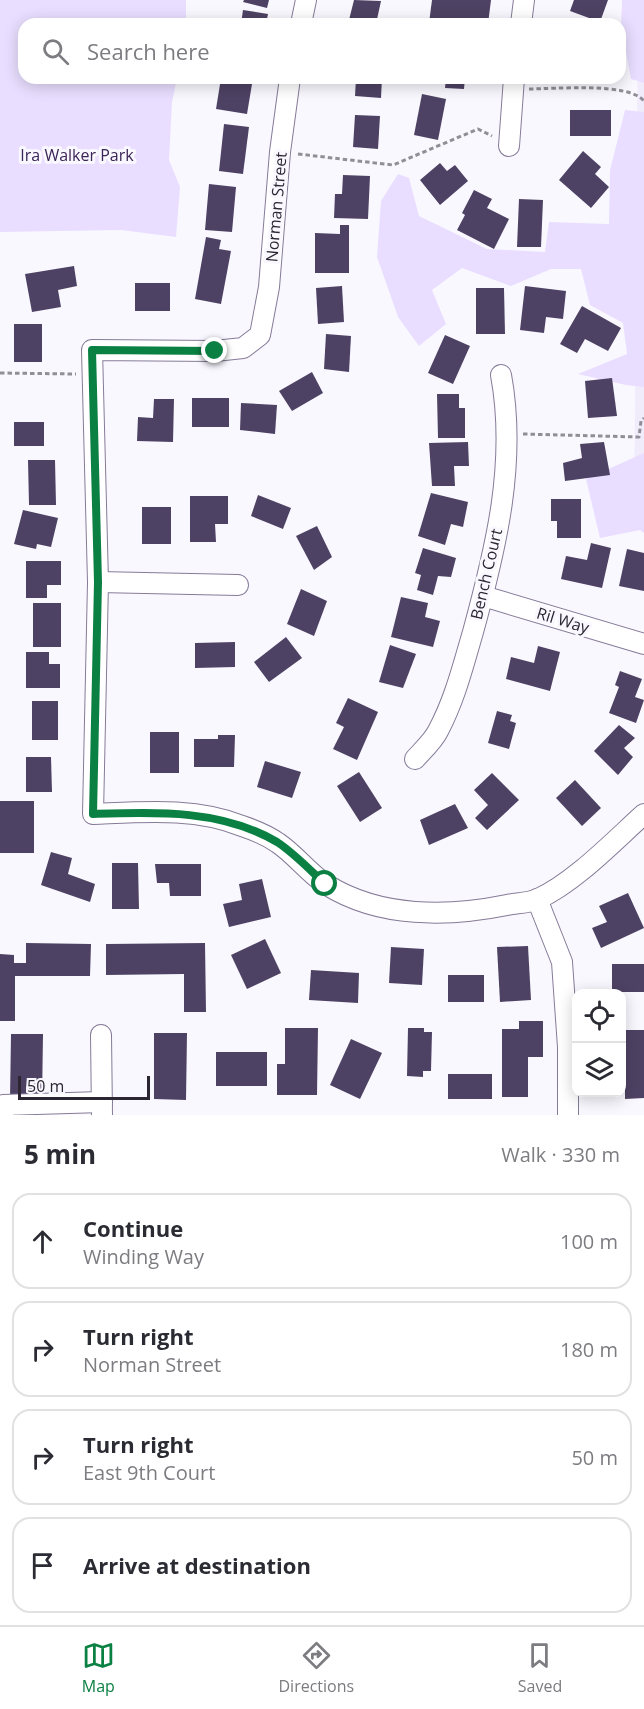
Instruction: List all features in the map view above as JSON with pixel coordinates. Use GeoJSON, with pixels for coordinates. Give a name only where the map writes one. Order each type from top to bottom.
{"type":"FeatureCollection","features":[{"type":"Feature","properties":{"kind":"street"},"geometry":{"type":"LineString","coordinates":[[302,18],[306,0]]}},
{"type":"Feature","properties":{"kind":"street"},"geometry":{"type":"LineString","coordinates":[[521,18],[524,0]]}},
{"type":"Feature","properties":{"kind":"street","name":"Norman Street"},"geometry":{"type":"LineString","coordinates":[[92,374],[92,350],[215,351],[243,348],[260,335],[269,287],[280,152],[290,84]]}},
{"type":"Feature","properties":{"kind":"street"},"geometry":{"type":"LineString","coordinates":[[509,146],[514,84]]}},
{"type":"Feature","properties":{"kind":"street"},"geometry":{"type":"LineString","coordinates":[[92,374],[98,582],[93,814],[156,812],[205,816],[240,825],[278,843],[325,884],[357,901],[398,910],[444,914],[490,909],[537,899],[578,873],[644,813]]}},
{"type":"Feature","properties":{"kind":"street","name":"Bench Court"},"geometry":{"type":"LineString","coordinates":[[415,759],[437,733],[456,692],[483,596],[504,495],[508,433],[501,375]]}},
{"type":"Feature","properties":{"kind":"street"},"geometry":{"type":"LineString","coordinates":[[98,582],[238,585]]}},
{"type":"Feature","properties":{"kind":"street","name":"Ril Way"},"geometry":{"type":"LineString","coordinates":[[483,596],[644,644]]}},
{"type":"Feature","properties":{"kind":"street"},"geometry":{"type":"LineString","coordinates":[[537,899],[562,962],[568,1047],[568,1115]]}},
{"type":"Feature","properties":{"kind":"street"},"geometry":{"type":"LineString","coordinates":[[3,1115],[3,1105],[102,1109],[101,1035]]}},
{"type":"Feature","properties":{"kind":"path"},"geometry":{"type":"LineString","coordinates":[[514,84],[614,89],[629,91],[644,101]]}},
{"type":"Feature","properties":{"kind":"path"},"geometry":{"type":"LineString","coordinates":[[280,152],[393,165],[478,129],[509,146]]}},
{"type":"Feature","properties":{"kind":"path"},"geometry":{"type":"LineString","coordinates":[[0,373],[92,374]]}},
{"type":"Feature","properties":{"kind":"path"},"geometry":{"type":"LineString","coordinates":[[508,433],[639,437],[641,421],[644,418]]}},
{"type":"Feature","properties":{"kind":"shaded area"},"geometry":{"type":"Polygon","coordinates":[[[638,0],[644,0],[644,521],[634,521],[638,0]]]}},
{"type":"Feature","properties":{"kind":"green space","name":"Ira Walker Park"},"geometry":{"type":"Polygon","coordinates":[[[0,0],[186,0],[186,18],[18,18],[18,84],[176,84],[172,102],[169,160],[180,187],[176,237],[121,230],[0,232],[0,0]]]}},
{"type":"Feature","properties":{"kind":"green space"},"geometry":{"type":"Polygon","coordinates":[[[622,0],[644,0],[644,83],[631,79],[626,52],[626,18],[621,18],[622,0]]]}},
{"type":"Feature","properties":{"kind":"green space"},"geometry":{"type":"Polygon","coordinates":[[[625,110],[644,112],[644,387],[578,374],[627,354],[623,323],[590,305],[581,269],[551,269],[511,286],[462,268],[432,290],[446,324],[419,346],[398,317],[377,257],[381,201],[398,174],[409,178],[419,216],[487,249],[545,252],[549,222],[609,224],[610,170],[625,110]]]}},
{"type":"Feature","properties":{"kind":"green space"},"geometry":{"type":"Polygon","coordinates":[[[644,453],[644,533],[640,530],[600,538],[586,479],[644,453]]]}},
{"type":"Feature","properties":{"kind":"building"},"geometry":{"type":"Polygon","coordinates":[[[244,0],[269,0],[267,8],[243,2],[244,0]]]}},
{"type":"Feature","properties":{"kind":"building"},"geometry":{"type":"Polygon","coordinates":[[[354,0],[381,1],[377,18],[350,18],[354,0]]]}},
{"type":"Feature","properties":{"kind":"building"},"geometry":{"type":"Polygon","coordinates":[[[432,0],[491,0],[489,18],[430,18],[432,0]]]}},
{"type":"Feature","properties":{"kind":"building"},"geometry":{"type":"Polygon","coordinates":[[[574,0],[608,0],[601,18],[589,18],[570,11],[574,0]]]}},
{"type":"Feature","properties":{"kind":"building"},"geometry":{"type":"Polygon","coordinates":[[[243,10],[268,14],[267,18],[242,18],[243,10]]]}},
{"type":"Feature","properties":{"kind":"building"},"geometry":{"type":"Polygon","coordinates":[[[220,84],[252,84],[247,114],[216,109],[220,84]]]}},
{"type":"Feature","properties":{"kind":"building"},"geometry":{"type":"Polygon","coordinates":[[[356,84],[382,84],[381,98],[355,96],[356,84]]]}},
{"type":"Feature","properties":{"kind":"building"},"geometry":{"type":"Polygon","coordinates":[[[445,84],[464,84],[464,89],[445,88],[445,84]]]}},
{"type":"Feature","properties":{"kind":"building"},"geometry":{"type":"Polygon","coordinates":[[[422,94],[446,99],[438,140],[414,135],[422,94]]]}},
{"type":"Feature","properties":{"kind":"building"},"geometry":{"type":"Polygon","coordinates":[[[570,110],[611,110],[611,136],[570,136],[570,110]]]}},
{"type":"Feature","properties":{"kind":"building"},"geometry":{"type":"Polygon","coordinates":[[[355,115],[380,116],[378,149],[353,147],[355,115]]]}},
{"type":"Feature","properties":{"kind":"building"},"geometry":{"type":"Polygon","coordinates":[[[224,124],[249,127],[243,174],[219,171],[224,124]]]}},
{"type":"Feature","properties":{"kind":"building"},"geometry":{"type":"Polygon","coordinates":[[[583,151],[601,167],[595,174],[609,187],[591,208],[559,180],[583,151]]]}},
{"type":"Feature","properties":{"kind":"building"},"geometry":{"type":"Polygon","coordinates":[[[440,163],[447,171],[455,165],[468,181],[440,205],[420,180],[440,163]]]}},
{"type":"Feature","properties":{"kind":"building"},"geometry":{"type":"Polygon","coordinates":[[[343,175],[370,176],[368,219],[334,218],[335,194],[342,194],[343,175]]]}},
{"type":"Feature","properties":{"kind":"building"},"geometry":{"type":"Polygon","coordinates":[[[209,184],[236,187],[232,232],[205,230],[209,184]]]}},
{"type":"Feature","properties":{"kind":"building"},"geometry":{"type":"Polygon","coordinates":[[[474,190],[492,199],[487,208],[509,219],[494,249],[457,230],[465,215],[462,213],[474,190]]]}},
{"type":"Feature","properties":{"kind":"building"},"geometry":{"type":"Polygon","coordinates":[[[519,199],[543,200],[541,247],[517,247],[519,199]]]}},
{"type":"Feature","properties":{"kind":"building"},"geometry":{"type":"Polygon","coordinates":[[[340,225],[349,225],[349,273],[315,273],[315,233],[340,234],[340,225]]]}},
{"type":"Feature","properties":{"kind":"building"},"geometry":{"type":"Polygon","coordinates":[[[206,237],[221,240],[219,249],[231,251],[221,304],[195,299],[206,237]]]}},
{"type":"Feature","properties":{"kind":"building"},"geometry":{"type":"Polygon","coordinates":[[[74,266],[77,286],[58,290],[61,307],[32,312],[25,274],[74,266]]]}},
{"type":"Feature","properties":{"kind":"building"},"geometry":{"type":"Polygon","coordinates":[[[135,283],[170,283],[170,311],[135,311],[135,283]]]}},
{"type":"Feature","properties":{"kind":"building"},"geometry":{"type":"Polygon","coordinates":[[[342,286],[344,322],[318,324],[316,288],[342,286]]]}},
{"type":"Feature","properties":{"kind":"building"},"geometry":{"type":"Polygon","coordinates":[[[525,286],[566,291],[563,319],[546,317],[544,333],[520,330],[525,286]]]}},
{"type":"Feature","properties":{"kind":"building"},"geometry":{"type":"Polygon","coordinates":[[[476,288],[504,288],[505,334],[476,334],[476,288]]]}},
{"type":"Feature","properties":{"kind":"building"},"geometry":{"type":"Polygon","coordinates":[[[582,306],[621,328],[608,351],[585,339],[577,353],[560,344],[582,306]]]}},
{"type":"Feature","properties":{"kind":"building"},"geometry":{"type":"Polygon","coordinates":[[[14,324],[42,324],[42,362],[14,362],[14,324]]]}},
{"type":"Feature","properties":{"kind":"building"},"geometry":{"type":"Polygon","coordinates":[[[326,334],[351,336],[349,372],[324,369],[326,334]]]}},
{"type":"Feature","properties":{"kind":"building"},"geometry":{"type":"Polygon","coordinates":[[[445,335],[470,346],[453,384],[428,373],[445,335]]]}},
{"type":"Feature","properties":{"kind":"building"},"geometry":{"type":"Polygon","coordinates":[[[312,372],[323,393],[292,411],[279,391],[312,372]]]}},
{"type":"Feature","properties":{"kind":"building"},"geometry":{"type":"Polygon","coordinates":[[[612,378],[617,416],[588,418],[585,381],[612,378]]]}},
{"type":"Feature","properties":{"kind":"building"},"geometry":{"type":"Polygon","coordinates":[[[437,394],[459,394],[459,408],[465,408],[465,438],[438,438],[437,394]]]}},
{"type":"Feature","properties":{"kind":"building"},"geometry":{"type":"Polygon","coordinates":[[[192,398],[229,398],[229,427],[192,427],[192,398]]]}},
{"type":"Feature","properties":{"kind":"building"},"geometry":{"type":"Polygon","coordinates":[[[154,399],[174,399],[173,442],[137,441],[138,417],[153,418],[154,399]]]}},
{"type":"Feature","properties":{"kind":"building"},"geometry":{"type":"Polygon","coordinates":[[[241,403],[277,405],[275,434],[240,430],[241,403]]]}},
{"type":"Feature","properties":{"kind":"building"},"geometry":{"type":"Polygon","coordinates":[[[14,422],[44,422],[44,446],[14,446],[14,422]]]}},
{"type":"Feature","properties":{"kind":"building"},"geometry":{"type":"Polygon","coordinates":[[[468,442],[469,466],[454,466],[455,486],[432,486],[429,443],[468,442]]]}},
{"type":"Feature","properties":{"kind":"building"},"geometry":{"type":"Polygon","coordinates":[[[604,442],[610,475],[565,481],[563,463],[582,458],[580,444],[604,442]]]}},
{"type":"Feature","properties":{"kind":"building"},"geometry":{"type":"Polygon","coordinates":[[[28,460],[55,460],[56,505],[29,505],[28,460]]]}},
{"type":"Feature","properties":{"kind":"building"},"geometry":{"type":"Polygon","coordinates":[[[431,493],[468,502],[463,527],[451,524],[445,545],[418,536],[431,493]]]}},
{"type":"Feature","properties":{"kind":"building"},"geometry":{"type":"Polygon","coordinates":[[[258,495],[291,508],[283,529],[251,516],[258,495]]]}},
{"type":"Feature","properties":{"kind":"building"},"geometry":{"type":"Polygon","coordinates":[[[190,496],[228,496],[228,524],[215,524],[216,542],[190,542],[190,496]]]}},
{"type":"Feature","properties":{"kind":"building"},"geometry":{"type":"Polygon","coordinates":[[[551,499],[581,499],[581,538],[557,538],[557,521],[551,521],[551,499]]]}},
{"type":"Feature","properties":{"kind":"building"},"geometry":{"type":"Polygon","coordinates":[[[142,507],[171,507],[171,544],[142,544],[142,507]]]}},
{"type":"Feature","properties":{"kind":"building"},"geometry":{"type":"Polygon","coordinates":[[[23,510],[58,518],[51,547],[37,544],[36,549],[14,544],[23,510]]]}},
{"type":"Feature","properties":{"kind":"building"},"geometry":{"type":"Polygon","coordinates":[[[317,526],[332,557],[314,570],[296,536],[317,526]]]}},
{"type":"Feature","properties":{"kind":"building"},"geometry":{"type":"Polygon","coordinates":[[[591,543],[611,548],[602,588],[561,579],[566,556],[587,560],[591,543]]]}},
{"type":"Feature","properties":{"kind":"building"},"geometry":{"type":"Polygon","coordinates":[[[423,548],[456,558],[451,577],[438,576],[433,595],[417,590],[421,575],[415,573],[423,548]]]}},
{"type":"Feature","properties":{"kind":"building"},"geometry":{"type":"Polygon","coordinates":[[[627,549],[644,553],[644,591],[619,586],[627,549]]]}},
{"type":"Feature","properties":{"kind":"building"},"geometry":{"type":"Polygon","coordinates":[[[26,561],[61,561],[61,585],[47,585],[47,598],[26,598],[26,561]]]}},
{"type":"Feature","properties":{"kind":"building"},"geometry":{"type":"Polygon","coordinates":[[[301,589],[327,601],[314,636],[287,624],[301,589]]]}},
{"type":"Feature","properties":{"kind":"building"},"geometry":{"type":"Polygon","coordinates":[[[401,597],[428,603],[425,617],[440,621],[433,647],[391,637],[401,597]]]}},
{"type":"Feature","properties":{"kind":"building"},"geometry":{"type":"Polygon","coordinates":[[[33,603],[61,603],[61,647],[33,647],[33,603]]]}},
{"type":"Feature","properties":{"kind":"building"},"geometry":{"type":"Polygon","coordinates":[[[286,637],[302,658],[269,682],[254,662],[286,637]]]}},
{"type":"Feature","properties":{"kind":"building"},"geometry":{"type":"Polygon","coordinates":[[[235,642],[235,667],[195,668],[195,643],[235,642]]]}},
{"type":"Feature","properties":{"kind":"building"},"geometry":{"type":"Polygon","coordinates":[[[390,645],[416,654],[403,688],[379,682],[390,645]]]}},
{"type":"Feature","properties":{"kind":"building"},"geometry":{"type":"Polygon","coordinates":[[[538,646],[560,652],[550,691],[506,679],[511,657],[534,663],[538,646]]]}},
{"type":"Feature","properties":{"kind":"building"},"geometry":{"type":"Polygon","coordinates":[[[26,652],[49,652],[49,664],[60,664],[60,688],[26,688],[26,652]]]}},
{"type":"Feature","properties":{"kind":"building"},"geometry":{"type":"Polygon","coordinates":[[[620,671],[642,679],[635,697],[644,700],[636,723],[609,713],[619,687],[615,685],[620,671]]]}},
{"type":"Feature","properties":{"kind":"building"},"geometry":{"type":"Polygon","coordinates":[[[348,698],[378,712],[357,760],[333,749],[344,727],[336,723],[348,698]]]}},
{"type":"Feature","properties":{"kind":"building"},"geometry":{"type":"Polygon","coordinates":[[[32,701],[58,701],[58,740],[32,740],[32,701]]]}},
{"type":"Feature","properties":{"kind":"building"},"geometry":{"type":"Polygon","coordinates":[[[497,711],[512,715],[510,721],[516,723],[509,749],[488,743],[497,711]]]}},
{"type":"Feature","properties":{"kind":"building"},"geometry":{"type":"Polygon","coordinates":[[[619,725],[635,738],[624,748],[633,757],[618,775],[594,751],[619,725]]]}},
{"type":"Feature","properties":{"kind":"building"},"geometry":{"type":"Polygon","coordinates":[[[150,732],[179,732],[179,773],[150,773],[150,732]]]}},
{"type":"Feature","properties":{"kind":"building"},"geometry":{"type":"Polygon","coordinates":[[[218,735],[235,735],[234,767],[194,767],[194,739],[218,739],[218,735]]]}},
{"type":"Feature","properties":{"kind":"building"},"geometry":{"type":"Polygon","coordinates":[[[26,757],[51,757],[52,792],[26,792],[26,757]]]}},
{"type":"Feature","properties":{"kind":"building"},"geometry":{"type":"Polygon","coordinates":[[[265,761],[301,772],[292,798],[257,787],[265,761]]]}},
{"type":"Feature","properties":{"kind":"building"},"geometry":{"type":"Polygon","coordinates":[[[359,772],[382,808],[360,822],[337,786],[359,772]]]}},
{"type":"Feature","properties":{"kind":"building"},"geometry":{"type":"Polygon","coordinates":[[[492,773],[519,800],[487,830],[475,818],[488,805],[474,790],[492,773]]]}},
{"type":"Feature","properties":{"kind":"building"},"geometry":{"type":"Polygon","coordinates":[[[575,780],[601,808],[582,826],[556,798],[575,780]]]}},
{"type":"Feature","properties":{"kind":"building"},"geometry":{"type":"Polygon","coordinates":[[[0,801],[34,801],[34,853],[0,853],[0,801]]]}},
{"type":"Feature","properties":{"kind":"building"},"geometry":{"type":"Polygon","coordinates":[[[455,804],[468,828],[429,845],[420,820],[455,804]]]}},
{"type":"Feature","properties":{"kind":"building"},"geometry":{"type":"Polygon","coordinates":[[[51,852],[72,858],[68,874],[95,884],[90,902],[41,885],[51,852]]]}},
{"type":"Feature","properties":{"kind":"building"},"geometry":{"type":"Polygon","coordinates":[[[112,863],[138,863],[139,909],[112,909],[112,863]]]}},
{"type":"Feature","properties":{"kind":"building"},"geometry":{"type":"Polygon","coordinates":[[[155,864],[201,864],[201,896],[170,896],[169,883],[157,883],[155,864]]]}},
{"type":"Feature","properties":{"kind":"building"},"geometry":{"type":"Polygon","coordinates":[[[262,879],[271,917],[229,927],[223,904],[242,900],[239,884],[262,879]]]}},
{"type":"Feature","properties":{"kind":"building"},"geometry":{"type":"Polygon","coordinates":[[[628,893],[644,928],[601,948],[592,928],[607,922],[599,906],[628,893]]]}},
{"type":"Feature","properties":{"kind":"building"},"geometry":{"type":"Polygon","coordinates":[[[265,939],[281,973],[247,989],[231,955],[265,939]]]}},
{"type":"Feature","properties":{"kind":"building"},"geometry":{"type":"Polygon","coordinates":[[[26,943],[91,944],[90,976],[15,976],[15,1021],[0,1021],[0,954],[14,955],[14,963],[26,963],[26,943]]]}},
{"type":"Feature","properties":{"kind":"building"},"geometry":{"type":"Polygon","coordinates":[[[205,943],[206,1012],[184,1012],[184,974],[106,975],[106,944],[205,943]]]}},
{"type":"Feature","properties":{"kind":"building"},"geometry":{"type":"Polygon","coordinates":[[[528,946],[531,1000],[500,1002],[497,947],[528,946]]]}},
{"type":"Feature","properties":{"kind":"building"},"geometry":{"type":"Polygon","coordinates":[[[391,947],[424,949],[422,985],[389,983],[391,947]]]}},
{"type":"Feature","properties":{"kind":"building"},"geometry":{"type":"Polygon","coordinates":[[[612,964],[644,964],[644,992],[612,989],[612,964]]]}},
{"type":"Feature","properties":{"kind":"building"},"geometry":{"type":"Polygon","coordinates":[[[311,970],[359,973],[358,1003],[309,1000],[311,970]]]}},
{"type":"Feature","properties":{"kind":"building"},"geometry":{"type":"Polygon","coordinates":[[[448,975],[484,975],[484,1002],[448,1002],[448,975]]]}},
{"type":"Feature","properties":{"kind":"building"},"geometry":{"type":"Polygon","coordinates":[[[519,1021],[543,1021],[543,1057],[528,1057],[528,1097],[502,1097],[502,1029],[519,1029],[519,1021]]]}},
{"type":"Feature","properties":{"kind":"building"},"geometry":{"type":"Polygon","coordinates":[[[285,1028],[318,1028],[317,1095],[277,1095],[277,1064],[285,1064],[285,1028]]]}},
{"type":"Feature","properties":{"kind":"building"},"geometry":{"type":"Polygon","coordinates":[[[408,1028],[424,1028],[424,1032],[432,1032],[431,1071],[423,1071],[423,1077],[407,1076],[408,1028]]]}},
{"type":"Feature","properties":{"kind":"building"},"geometry":{"type":"Polygon","coordinates":[[[626,1030],[644,1030],[644,1098],[625,1099],[626,1030]]]}},
{"type":"Feature","properties":{"kind":"building"},"geometry":{"type":"Polygon","coordinates":[[[154,1033],[187,1033],[186,1100],[154,1099],[154,1033]]]}},
{"type":"Feature","properties":{"kind":"building"},"geometry":{"type":"Polygon","coordinates":[[[11,1034],[43,1034],[42,1100],[10,1100],[11,1034]]]}},
{"type":"Feature","properties":{"kind":"building"},"geometry":{"type":"Polygon","coordinates":[[[351,1039],[382,1053],[360,1099],[330,1085],[351,1039]]]}},
{"type":"Feature","properties":{"kind":"building"},"geometry":{"type":"Polygon","coordinates":[[[216,1052],[267,1052],[267,1086],[216,1086],[216,1052]]]}},
{"type":"Feature","properties":{"kind":"building"},"geometry":{"type":"Polygon","coordinates":[[[448,1074],[492,1074],[492,1099],[448,1099],[448,1074]]]}},
{"type":"Feature","properties":{"kind":"route"},"geometry":{"type":"LineString","coordinates":[[215,351],[92,350],[98,582],[93,814],[156,812],[205,816],[240,825],[278,843],[325,884]]}}]}
